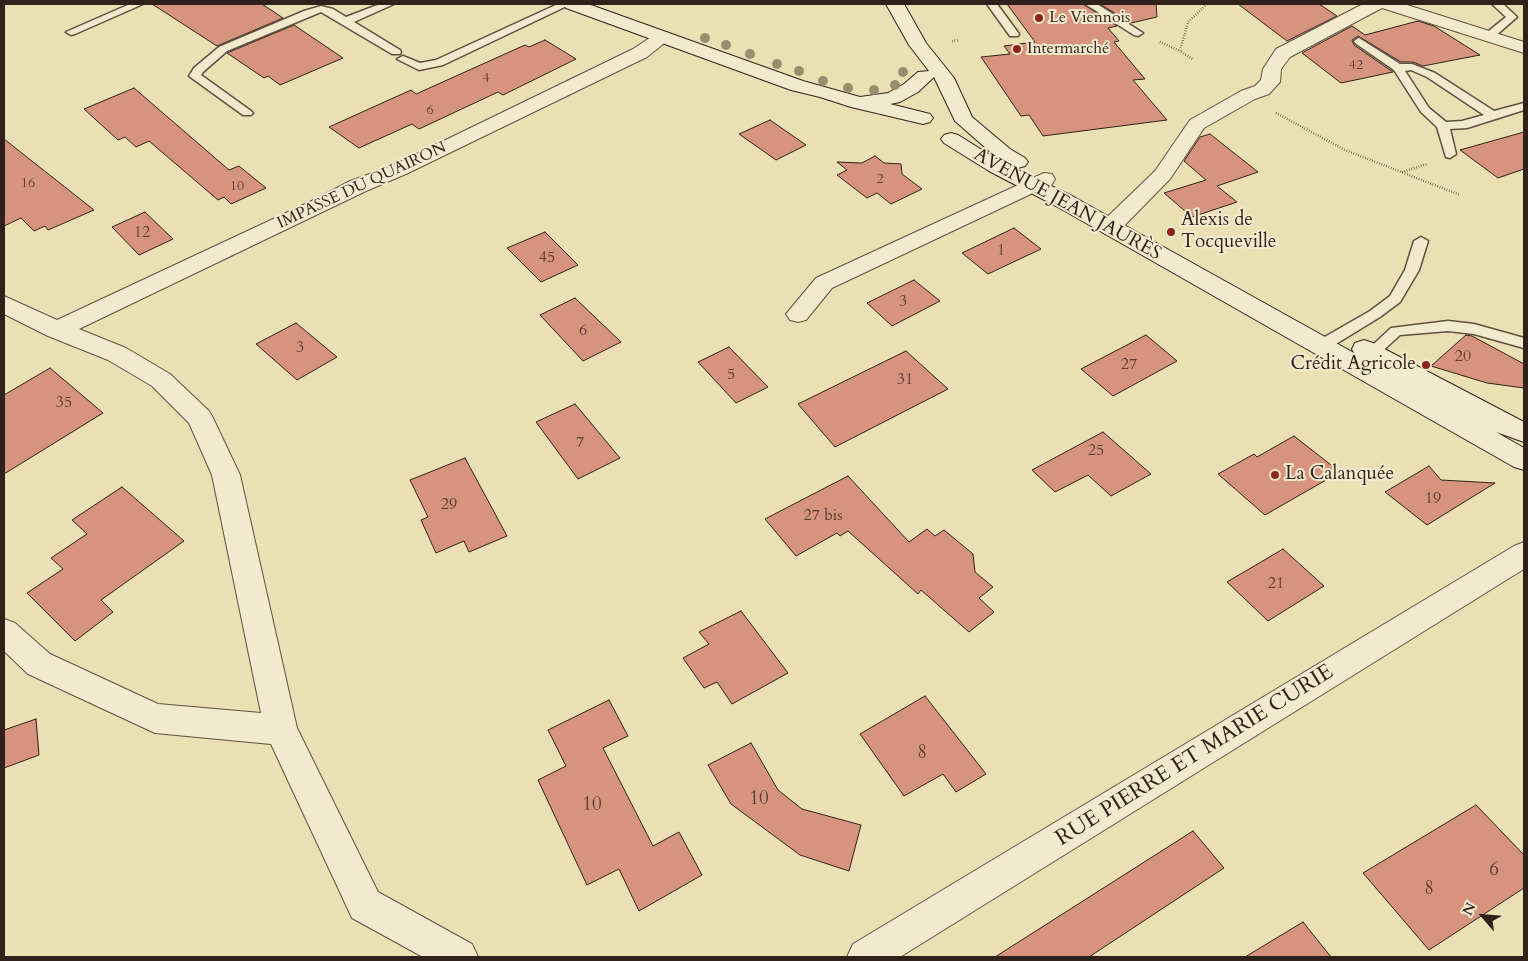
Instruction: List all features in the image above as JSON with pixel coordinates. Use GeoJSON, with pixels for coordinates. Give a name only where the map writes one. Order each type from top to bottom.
{"type":"FeatureCollection","features":[{"type":"Feature","properties":{"kind":"street"},"geometry":{"type":"LineString","coordinates":[[572,4],[798,86],[924,120]]}},
{"type":"Feature","properties":{"kind":"street"},"geometry":{"type":"LineString","coordinates":[[894,4],[918,45],[944,78],[969,128],[960,137],[951,139]]}},
{"type":"Feature","properties":{"kind":"street"},"geometry":{"type":"LineString","coordinates":[[1114,223],[1163,175],[1197,124],[1248,95],[1262,90],[1270,82],[1272,69],[1283,53],[1376,4]]}},
{"type":"Feature","properties":{"kind":"street"},"geometry":{"type":"LineString","coordinates":[[1387,4],[1524,48]]}},
{"type":"Feature","properties":{"kind":"street","name":"IMPASSE DU QUAIRON"},"geometry":{"type":"LineString","coordinates":[[57,330],[358,186],[399,170],[640,53],[664,37]]}},
{"type":"Feature","properties":{"kind":"street"},"geometry":{"type":"LineString","coordinates":[[918,45],[926,76],[924,120]]}},
{"type":"Feature","properties":{"kind":"street"},"geometry":{"type":"LineString","coordinates":[[858,103],[893,98],[911,88],[926,76]]}},
{"type":"Feature","properties":{"kind":"street"},"geometry":{"type":"LineString","coordinates":[[798,86],[818,98],[852,112],[886,122],[924,120],[940,112],[952,113],[965,120]]}},
{"type":"Feature","properties":{"kind":"street","name":"AVENUE JEAN JAURÈS"},"geometry":{"type":"LineString","coordinates":[[924,120],[932,137],[951,139],[996,167],[1037,182]]}},
{"type":"Feature","properties":{"kind":"street","name":"AVENUE JEAN JAURÈS"},"geometry":{"type":"LineString","coordinates":[[965,120],[1037,182],[1064,201],[1114,223],[1329,340],[1524,460]]}},
{"type":"Feature","properties":{"kind":"street"},"geometry":{"type":"LineString","coordinates":[[798,314],[824,283],[1037,182]]}},
{"type":"Feature","properties":{"kind":"street"},"geometry":{"type":"LineString","coordinates":[[4,304],[57,330],[117,354],[161,380],[200,418],[226,475],[281,730],[365,905],[459,957]]}},
{"type":"Feature","properties":{"kind":"street","name":"AVENUE JEAN JAURÈS"},"geometry":{"type":"LineString","coordinates":[[1329,340],[1371,353],[1505,425],[1524,432]]}},
{"type":"Feature","properties":{"kind":"street","name":"RUE PIERRE ET MARIE CURIE"},"geometry":{"type":"LineString","coordinates":[[866,957],[1524,554]]}},
{"type":"Feature","properties":{"kind":"street"},"geometry":{"type":"LineString","coordinates":[[4,632],[39,664],[155,718],[281,730]]}},
{"type":"Feature","properties":{"kind":"lane"},"geometry":{"type":"LineString","coordinates":[[71,32],[138,4]]}},
{"type":"Feature","properties":{"kind":"lane"},"geometry":{"type":"LineString","coordinates":[[346,21],[389,4]]}},
{"type":"Feature","properties":{"kind":"lane"},"geometry":{"type":"LineString","coordinates":[[247,113],[195,76],[212,56],[223,49],[321,9],[329,11],[346,21],[419,67],[439,63],[566,4]]}},
{"type":"Feature","properties":{"kind":"lane"},"geometry":{"type":"LineString","coordinates":[[992,4],[1014,34]]}},
{"type":"Feature","properties":{"kind":"lane"},"geometry":{"type":"LineString","coordinates":[[1090,4],[1138,33]]}},
{"type":"Feature","properties":{"kind":"lane"},"geometry":{"type":"LineString","coordinates":[[1489,36],[1512,17],[1499,4]]}},
{"type":"Feature","properties":{"kind":"lane"},"geometry":{"type":"LineString","coordinates":[[1359,41],[1398,68],[1425,110],[1443,126],[1450,154]]}},
{"type":"Feature","properties":{"kind":"lane"},"geometry":{"type":"LineString","coordinates":[[1398,68],[1412,67],[1431,75],[1492,114]]}},
{"type":"Feature","properties":{"kind":"lane"},"geometry":{"type":"LineString","coordinates":[[1443,126],[1463,125],[1492,114],[1524,106]]}},
{"type":"Feature","properties":{"kind":"lane"},"geometry":{"type":"LineString","coordinates":[[1329,340],[1375,314],[1395,299],[1412,270],[1421,241]]}},
{"type":"Feature","properties":{"kind":"lane"},"geometry":{"type":"LineString","coordinates":[[1371,353],[1396,331],[1429,327],[1448,326],[1474,329],[1524,343]]}},
{"type":"Feature","properties":{"kind":"path"},"geometry":{"type":"LineString","coordinates":[[1192,59],[1180,51],[1188,22],[1207,4]]}},
{"type":"Feature","properties":{"kind":"path"},"geometry":{"type":"LineString","coordinates":[[1248,95],[1291,122],[1345,150],[1460,195]]}},
{"type":"Feature","properties":{"kind":"building"},"geometry":{"type":"Polygon","coordinates":[[[152,4],[262,4],[283,18],[217,46],[152,4]]]}},
{"type":"Feature","properties":{"kind":"building"},"geometry":{"type":"Polygon","coordinates":[[[1007,4],[1083,4],[1117,26],[1108,28],[1119,41],[1114,42],[1145,79],[1133,80],[1167,120],[1043,136],[1029,115],[1021,116],[981,57],[1010,54],[1004,46],[1035,42],[1007,4]]]}},
{"type":"Feature","properties":{"kind":"building"},"geometry":{"type":"Polygon","coordinates":[[[1100,4],[1156,4],[1157,17],[1131,23],[1100,4]]]}},
{"type":"Feature","properties":{"kind":"building"},"geometry":{"type":"Polygon","coordinates":[[[1238,4],[1319,4],[1337,16],[1287,41],[1238,4]]]}},
{"type":"Feature","properties":{"kind":"building"},"geometry":{"type":"Polygon","coordinates":[[[1418,21],[1434,26],[1480,55],[1423,66],[1413,62],[1401,62],[1358,36],[1352,40],[1354,45],[1393,72],[1341,83],[1302,53],[1352,26],[1365,35],[1418,21]]]}},
{"type":"Feature","properties":{"kind":"building"},"geometry":{"type":"Polygon","coordinates":[[[294,25],[343,58],[280,85],[268,76],[264,78],[227,53],[294,25]]]}},
{"type":"Feature","properties":{"kind":"building"},"geometry":{"type":"Polygon","coordinates":[[[545,40],[576,59],[503,95],[498,92],[419,129],[412,124],[359,148],[329,127],[411,90],[416,94],[525,45],[529,47],[545,40]]]}},
{"type":"Feature","properties":{"kind":"building"},"geometry":{"type":"Polygon","coordinates":[[[134,88],[229,170],[239,166],[266,188],[231,204],[224,197],[218,200],[149,141],[136,147],[125,137],[118,140],[84,109],[134,88]]]}},
{"type":"Feature","properties":{"kind":"building"},"geometry":{"type":"Polygon","coordinates":[[[770,120],[806,145],[776,160],[739,134],[770,120]]]}},
{"type":"Feature","properties":{"kind":"building"},"geometry":{"type":"Polygon","coordinates":[[[1524,132],[1524,169],[1498,178],[1460,150],[1524,132]]]}},
{"type":"Feature","properties":{"kind":"building"},"geometry":{"type":"Polygon","coordinates":[[[1210,134],[1258,172],[1217,186],[1237,202],[1192,217],[1164,193],[1206,180],[1184,161],[1200,137],[1210,134]]]}},
{"type":"Feature","properties":{"kind":"building"},"geometry":{"type":"Polygon","coordinates":[[[4,139],[94,210],[48,230],[45,226],[34,231],[21,218],[4,226],[4,139]]]}},
{"type":"Feature","properties":{"kind":"building"},"geometry":{"type":"Polygon","coordinates":[[[875,156],[884,163],[901,164],[902,174],[922,189],[891,204],[877,193],[867,198],[837,175],[847,170],[837,162],[862,163],[875,156]]]}},
{"type":"Feature","properties":{"kind":"building"},"geometry":{"type":"Polygon","coordinates":[[[145,212],[173,239],[139,255],[112,227],[145,212]]]}},
{"type":"Feature","properties":{"kind":"building"},"geometry":{"type":"Polygon","coordinates":[[[1014,228],[1041,249],[988,274],[962,253],[1014,228]]]}},
{"type":"Feature","properties":{"kind":"building"},"geometry":{"type":"Polygon","coordinates":[[[545,232],[578,265],[541,282],[507,248],[545,232]]]}},
{"type":"Feature","properties":{"kind":"building"},"geometry":{"type":"Polygon","coordinates":[[[914,280],[940,301],[892,326],[867,303],[914,280]]]}},
{"type":"Feature","properties":{"kind":"building"},"geometry":{"type":"Polygon","coordinates":[[[575,298],[621,342],[583,361],[540,315],[575,298]]]}},
{"type":"Feature","properties":{"kind":"building"},"geometry":{"type":"Polygon","coordinates":[[[296,323],[337,357],[297,380],[256,344],[296,323]]]}},
{"type":"Feature","properties":{"kind":"building"},"geometry":{"type":"Polygon","coordinates":[[[1146,335],[1177,361],[1113,396],[1081,369],[1146,335]]]}},
{"type":"Feature","properties":{"kind":"building"},"geometry":{"type":"Polygon","coordinates":[[[1466,335],[1472,336],[1524,364],[1524,388],[1487,383],[1431,366],[1466,335]]]}},
{"type":"Feature","properties":{"kind":"building"},"geometry":{"type":"Polygon","coordinates":[[[729,347],[768,387],[736,403],[698,362],[729,347]]]}},
{"type":"Feature","properties":{"kind":"building"},"geometry":{"type":"Polygon","coordinates":[[[906,351],[948,389],[835,447],[798,404],[906,351]]]}},
{"type":"Feature","properties":{"kind":"building"},"geometry":{"type":"Polygon","coordinates":[[[50,368],[103,413],[4,474],[4,395],[50,368]]]}},
{"type":"Feature","properties":{"kind":"building"},"geometry":{"type":"Polygon","coordinates":[[[575,404],[620,458],[578,479],[536,422],[575,404]]]}},
{"type":"Feature","properties":{"kind":"building"},"geometry":{"type":"Polygon","coordinates":[[[1103,432],[1151,474],[1111,496],[1088,475],[1055,492],[1032,470],[1103,432]]]}},
{"type":"Feature","properties":{"kind":"building","name":"La Calanquée"},"geometry":{"type":"Polygon","coordinates":[[[1294,436],[1340,472],[1265,515],[1218,474],[1254,454],[1257,457],[1294,436]]]}},
{"type":"Feature","properties":{"kind":"building"},"geometry":{"type":"Polygon","coordinates":[[[465,458],[507,536],[469,552],[464,541],[436,553],[421,520],[428,517],[410,480],[465,458]]]}},
{"type":"Feature","properties":{"kind":"building"},"geometry":{"type":"Polygon","coordinates":[[[1429,466],[1441,480],[1495,483],[1427,525],[1385,492],[1429,466]]]}},
{"type":"Feature","properties":{"kind":"building"},"geometry":{"type":"Polygon","coordinates":[[[848,476],[909,542],[927,529],[935,536],[944,530],[973,554],[975,572],[993,587],[979,598],[994,612],[969,632],[921,590],[918,594],[848,531],[840,536],[837,533],[796,556],[765,519],[848,476]]]}},
{"type":"Feature","properties":{"kind":"building"},"geometry":{"type":"Polygon","coordinates":[[[122,487],[184,541],[101,600],[113,612],[75,641],[27,593],[63,569],[51,558],[87,534],[72,520],[122,487]]]}},
{"type":"Feature","properties":{"kind":"building"},"geometry":{"type":"Polygon","coordinates":[[[1283,549],[1324,586],[1268,621],[1227,582],[1283,549]]]}},
{"type":"Feature","properties":{"kind":"building"},"geometry":{"type":"Polygon","coordinates":[[[741,611],[788,673],[732,704],[717,682],[704,688],[683,658],[709,644],[699,632],[741,611]]]}},
{"type":"Feature","properties":{"kind":"building"},"geometry":{"type":"Polygon","coordinates":[[[925,696],[986,774],[956,792],[943,774],[904,796],[860,734],[925,696]]]}},
{"type":"Feature","properties":{"kind":"building"},"geometry":{"type":"Polygon","coordinates":[[[609,700],[628,736],[603,748],[653,846],[679,832],[702,875],[639,911],[619,869],[587,885],[538,780],[566,766],[548,730],[609,700]]]}},
{"type":"Feature","properties":{"kind":"building"},"geometry":{"type":"Polygon","coordinates":[[[36,719],[39,755],[4,768],[4,730],[36,719]]]}},
{"type":"Feature","properties":{"kind":"building"},"geometry":{"type":"Polygon","coordinates":[[[751,743],[778,790],[802,809],[861,825],[849,871],[800,855],[731,804],[708,765],[751,743]]]}},
{"type":"Feature","properties":{"kind":"building"},"geometry":{"type":"Polygon","coordinates":[[[1476,805],[1524,855],[1524,888],[1429,950],[1363,873],[1476,805]]]}},
{"type":"Feature","properties":{"kind":"building"},"geometry":{"type":"Polygon","coordinates":[[[1193,831],[1224,868],[1089,957],[995,957],[1193,831]]]}},
{"type":"Feature","properties":{"kind":"building"},"geometry":{"type":"Polygon","coordinates":[[[1303,922],[1331,957],[1245,957],[1303,922]]]}},
{"type":"Feature","properties":{"kind":"place","name":"Le Viennois"},"geometry":{"type":"Point","coordinates":[1039,18]}},
{"type":"Feature","properties":{"kind":"place","name":"Intermarché"},"geometry":{"type":"Point","coordinates":[1017,49]}},
{"type":"Feature","properties":{"kind":"place","name":"Alexis de Tocqueville"},"geometry":{"type":"Point","coordinates":[1171,232]}},
{"type":"Feature","properties":{"kind":"place","name":"Crédit Agricole"},"geometry":{"type":"Point","coordinates":[1426,365]}},
{"type":"Feature","properties":{"kind":"place","name":"La Calanquée"},"geometry":{"type":"Point","coordinates":[1275,475]}}]}
